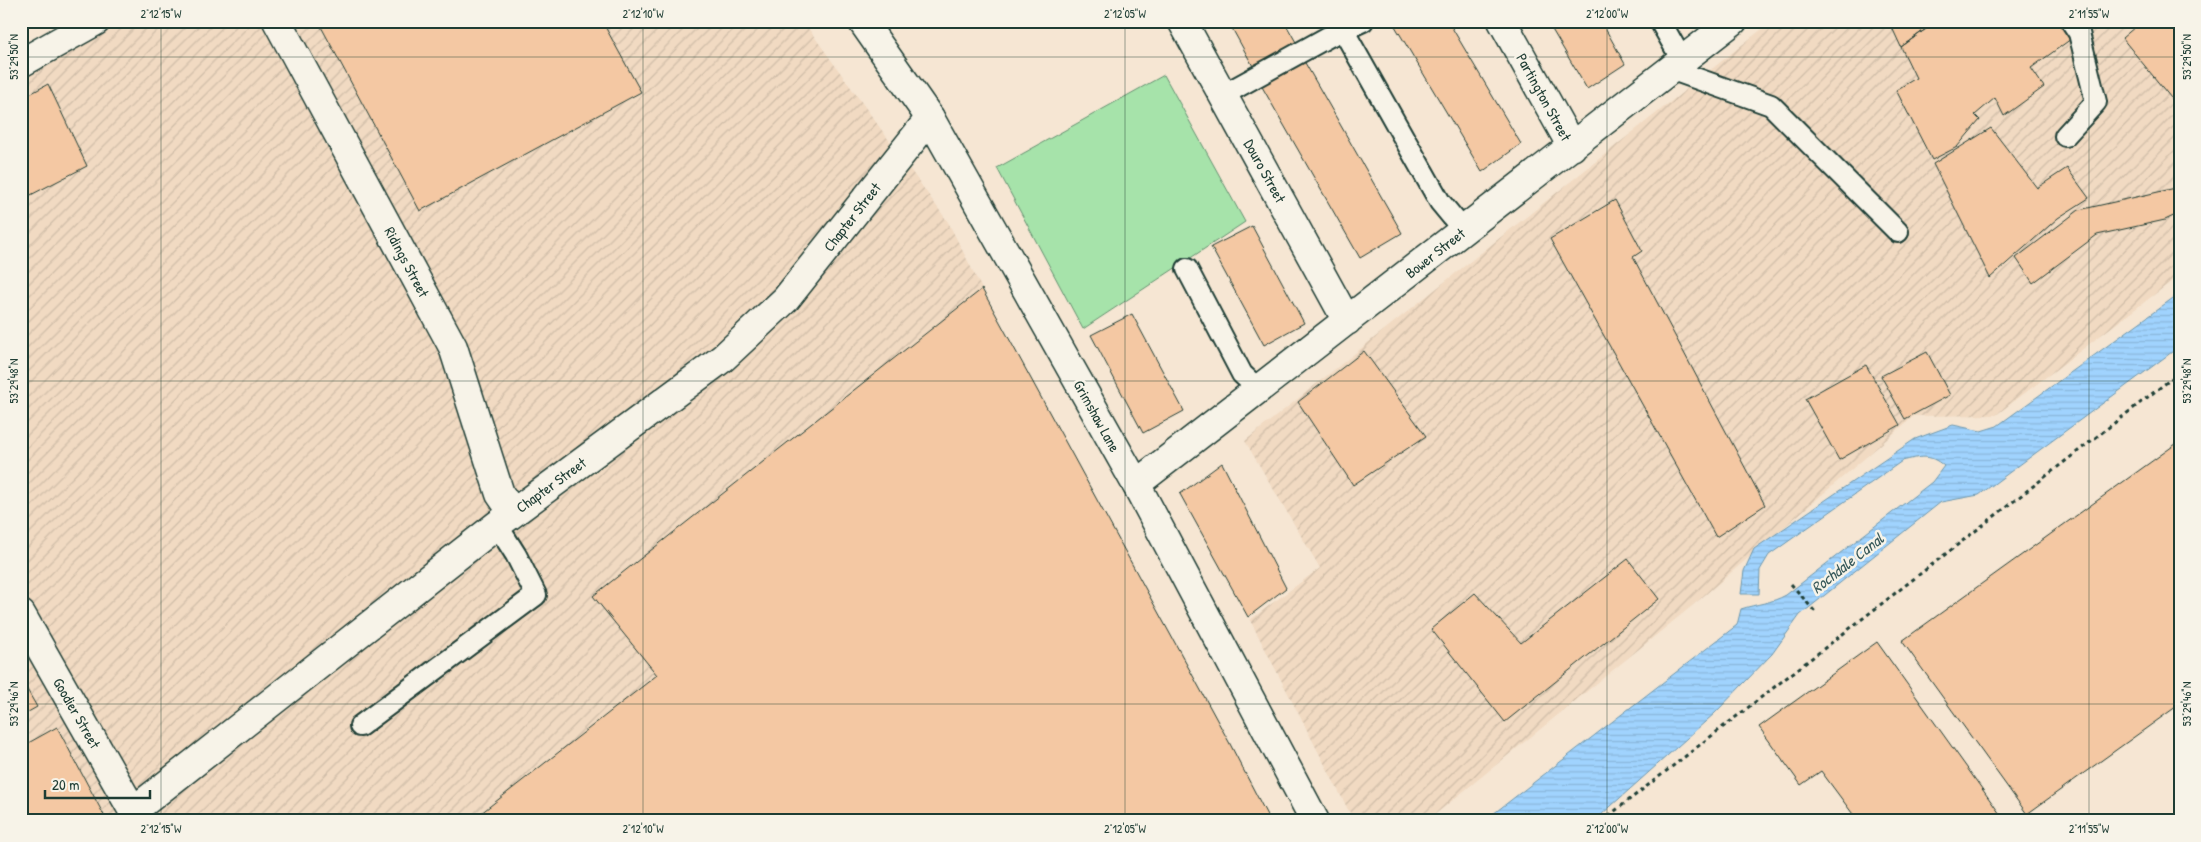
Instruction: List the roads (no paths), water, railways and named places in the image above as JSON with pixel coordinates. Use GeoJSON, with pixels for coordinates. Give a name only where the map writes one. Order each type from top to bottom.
{"type":"FeatureCollection","features":[{"type":"Feature","properties":{"kind":"street"},"geometry":{"type":"LineString","coordinates":[[21,63],[96,21]]}},
{"type":"Feature","properties":{"kind":"street","name":"Ridings Street"},"geometry":{"type":"LineString","coordinates":[[277,21],[453,347],[500,494],[505,519]]}},
{"type":"Feature","properties":{"kind":"street","name":"Grimshaw Lane"},"geometry":{"type":"LineString","coordinates":[[862,21],[930,118],[1136,484],[1315,821]]}},
{"type":"Feature","properties":{"kind":"street","name":"Douro Street"},"geometry":{"type":"LineString","coordinates":[[1182,21],[1347,321]]}},
{"type":"Feature","properties":{"kind":"street","name":"Partington Street"},"geometry":{"type":"LineString","coordinates":[[1502,21],[1572,147]]}},
{"type":"Feature","properties":{"kind":"street","name":"Bower Street"},"geometry":{"type":"LineString","coordinates":[[1136,484],[1733,21]]}},
{"type":"Feature","properties":{"kind":"street","name":"Chapter Street"},"geometry":{"type":"LineString","coordinates":[[133,811],[505,519],[723,358],[779,306],[930,118]]}},
{"type":"Feature","properties":{"kind":"street","name":"Goodier Street"},"geometry":{"type":"LineString","coordinates":[[21,614],[133,811]]}},
{"type":"Feature","properties":{"kind":"lane"},"geometry":{"type":"LineString","coordinates":[[1223,95],[1328,36],[1341,26],[1363,21]]}},
{"type":"Feature","properties":{"kind":"lane"},"geometry":{"type":"LineString","coordinates":[[1660,21],[1676,64],[1771,105],[1898,232]]}},
{"type":"Feature","properties":{"kind":"lane"},"geometry":{"type":"LineString","coordinates":[[2065,136],[2096,102],[2079,33],[2071,21]]}},
{"type":"Feature","properties":{"kind":"lane"},"geometry":{"type":"LineString","coordinates":[[1341,26],[1440,202],[1464,231]]}},
{"type":"Feature","properties":{"kind":"lane"},"geometry":{"type":"LineString","coordinates":[[1186,269],[1242,374],[1258,389]]}},
{"type":"Feature","properties":{"kind":"lane"},"geometry":{"type":"LineString","coordinates":[[360,726],[536,595],[516,555],[505,519]]}},
{"type":"Feature","properties":{"kind":"water","name":"Rochdale Canal"},"geometry":{"type":"Polygon","coordinates":[[[2180,293],[2180,346],[1979,495],[1941,502],[1800,615],[1772,654],[1715,713],[1601,815],[1593,821],[1484,821],[1737,625],[1741,609],[1770,602],[1786,595],[1932,482],[1944,466],[1934,459],[1924,457],[1902,461],[1769,555],[1760,570],[1759,594],[1741,594],[1744,571],[1754,549],[1915,439],[1953,425],[1981,431],[1997,426],[2180,293]]]}}]}
